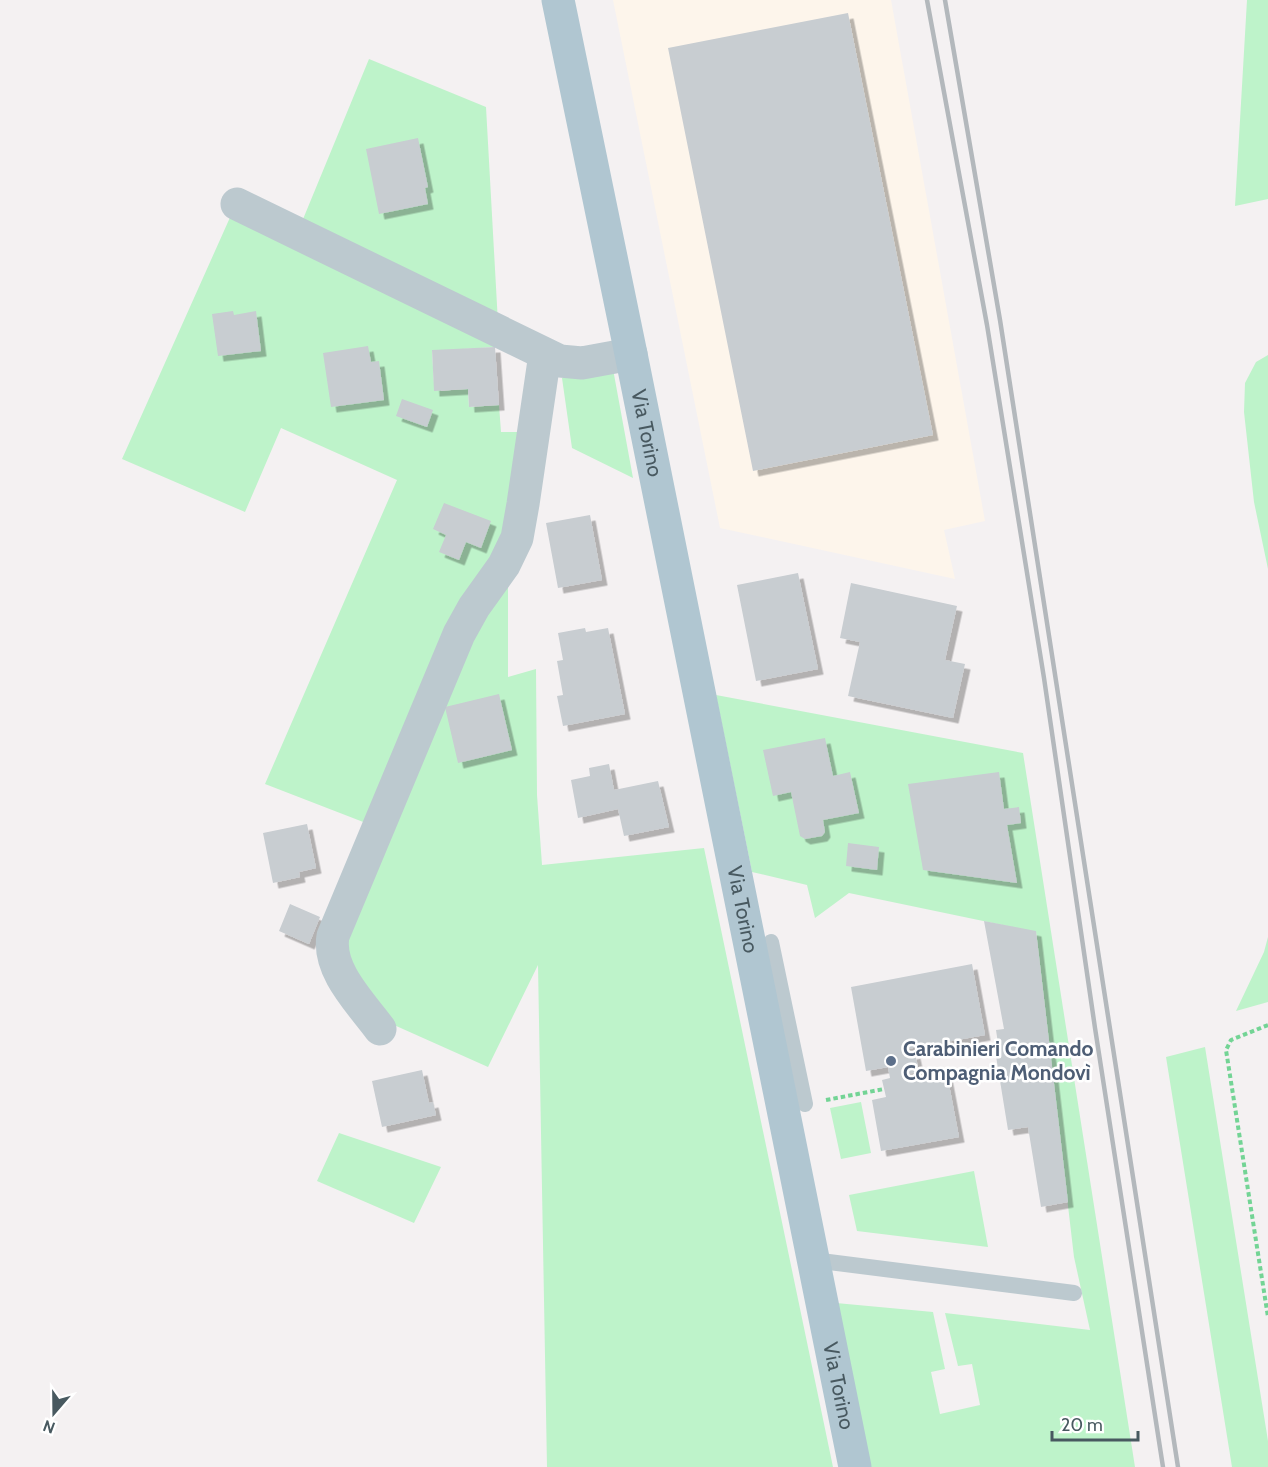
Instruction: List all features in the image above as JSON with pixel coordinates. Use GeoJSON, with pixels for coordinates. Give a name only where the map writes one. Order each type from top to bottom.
{"type":"FeatureCollection","features":[{"type":"Feature","properties":{"kind":"main road","name":"Via Torino"},"geometry":{"type":"LineString","coordinates":[[558,0],[855,1467]]}},
{"type":"Feature","properties":{"kind":"street"},"geometry":{"type":"LineString","coordinates":[[237,204],[560,361],[572,363],[631,354]]}},
{"type":"Feature","properties":{"kind":"street"},"geometry":{"type":"LineString","coordinates":[[380,1029],[334,963],[333,936],[459,634],[474,607],[504,565],[517,538],[545,354]]}},
{"type":"Feature","properties":{"kind":"lane"},"geometry":{"type":"LineString","coordinates":[[771,942],[805,1104]]}},
{"type":"Feature","properties":{"kind":"lane"},"geometry":{"type":"LineString","coordinates":[[813,1260],[1074,1293]]}},
{"type":"Feature","properties":{"kind":"path"},"geometry":{"type":"LineString","coordinates":[[1268,1025],[1231,1040],[1226,1050],[1268,1317]]}},
{"type":"Feature","properties":{"kind":"path"},"geometry":{"type":"LineString","coordinates":[[828,1100],[884,1089]]}},
{"type":"Feature","properties":{"kind":"shaded area"},"geometry":{"type":"Polygon","coordinates":[[[613,0],[891,0],[985,521],[944,530],[955,579],[720,528],[613,0]]]}},
{"type":"Feature","properties":{"kind":"green space"},"geometry":{"type":"Polygon","coordinates":[[[1247,0],[1268,0],[1268,199],[1235,206],[1247,0]]]}},
{"type":"Feature","properties":{"kind":"green space"},"geometry":{"type":"Polygon","coordinates":[[[369,59],[486,107],[498,323],[301,224],[369,59]]]}},
{"type":"Feature","properties":{"kind":"green space"},"geometry":{"type":"Polygon","coordinates":[[[232,213],[495,347],[432,351],[434,384],[440,385],[441,391],[468,389],[469,407],[499,405],[501,432],[525,432],[514,519],[371,825],[265,784],[397,480],[281,428],[245,512],[122,459],[232,213]]]}},
{"type":"Feature","properties":{"kind":"green space"},"geometry":{"type":"Polygon","coordinates":[[[1268,355],[1268,569],[1254,502],[1244,412],[1245,383],[1256,362],[1268,355]]]}},
{"type":"Feature","properties":{"kind":"green space"},"geometry":{"type":"Polygon","coordinates":[[[613,369],[633,478],[572,448],[562,378],[613,369]]]}},
{"type":"Feature","properties":{"kind":"green space"},"geometry":{"type":"Polygon","coordinates":[[[508,573],[508,677],[536,669],[537,795],[542,865],[704,848],[833,1467],[547,1467],[538,965],[488,1067],[394,1025],[382,1017],[342,946],[467,639],[508,573]]]}},
{"type":"Feature","properties":{"kind":"green space"},"geometry":{"type":"Polygon","coordinates":[[[716,695],[1023,753],[1135,1467],[870,1467],[836,1303],[933,1312],[945,1369],[931,1372],[940,1414],[980,1405],[972,1364],[958,1366],[945,1313],[1090,1330],[1074,1257],[1036,932],[849,893],[815,918],[807,885],[752,872],[716,695]]]}},
{"type":"Feature","properties":{"kind":"green space"},"geometry":{"type":"Polygon","coordinates":[[[1268,937],[1268,1002],[1236,1011],[1264,952],[1268,937]]]}},
{"type":"Feature","properties":{"kind":"green space"},"geometry":{"type":"Polygon","coordinates":[[[1205,1047],[1268,1441],[1268,1467],[1232,1467],[1166,1057],[1205,1047]]]}},
{"type":"Feature","properties":{"kind":"green space"},"geometry":{"type":"Polygon","coordinates":[[[861,1102],[871,1153],[841,1159],[830,1108],[861,1102]]]}},
{"type":"Feature","properties":{"kind":"green space"},"geometry":{"type":"Polygon","coordinates":[[[339,1133],[441,1167],[414,1223],[317,1181],[339,1133]]]}},
{"type":"Feature","properties":{"kind":"green space"},"geometry":{"type":"Polygon","coordinates":[[[974,1171],[988,1247],[857,1231],[849,1195],[974,1171]]]}},
{"type":"Feature","properties":{"kind":"building"},"geometry":{"type":"Polygon","coordinates":[[[848,13],[933,435],[753,471],[668,48],[848,13]]]}},
{"type":"Feature","properties":{"kind":"building"},"geometry":{"type":"Polygon","coordinates":[[[418,138],[428,187],[425,188],[428,204],[379,214],[366,149],[418,138]]]}},
{"type":"Feature","properties":{"kind":"building"},"geometry":{"type":"Polygon","coordinates":[[[233,311],[234,315],[256,311],[261,351],[218,356],[212,314],[233,311]]]}},
{"type":"Feature","properties":{"kind":"building"},"geometry":{"type":"Polygon","coordinates":[[[368,346],[371,362],[379,361],[384,400],[331,407],[323,353],[368,346]]]}},
{"type":"Feature","properties":{"kind":"building"},"geometry":{"type":"Polygon","coordinates":[[[495,347],[499,405],[469,407],[468,389],[434,391],[432,350],[495,347]]]}},
{"type":"Feature","properties":{"kind":"building"},"geometry":{"type":"Polygon","coordinates":[[[402,399],[433,410],[427,427],[396,416],[402,399]]]}},
{"type":"Feature","properties":{"kind":"building"},"geometry":{"type":"Polygon","coordinates":[[[444,503],[491,521],[481,548],[466,542],[459,560],[439,552],[446,535],[433,529],[444,503]]]}},
{"type":"Feature","properties":{"kind":"building"},"geometry":{"type":"Polygon","coordinates":[[[590,515],[602,580],[558,588],[546,523],[590,515]]]}},
{"type":"Feature","properties":{"kind":"building"},"geometry":{"type":"Polygon","coordinates":[[[798,573],[818,669],[756,681],[737,585],[798,573]]]}},
{"type":"Feature","properties":{"kind":"building"},"geometry":{"type":"Polygon","coordinates":[[[851,583],[957,606],[945,660],[965,664],[953,718],[848,696],[860,642],[840,638],[851,583]]]}},
{"type":"Feature","properties":{"kind":"building"},"geometry":{"type":"Polygon","coordinates":[[[585,628],[586,632],[608,628],[625,714],[563,726],[557,696],[563,695],[557,661],[563,660],[558,633],[585,628]]]}},
{"type":"Feature","properties":{"kind":"building"},"geometry":{"type":"Polygon","coordinates":[[[499,694],[512,750],[458,763],[445,707],[499,694]]]}},
{"type":"Feature","properties":{"kind":"building"},"geometry":{"type":"Polygon","coordinates":[[[825,738],[833,776],[850,772],[859,813],[823,820],[825,832],[822,836],[805,839],[800,836],[791,792],[773,796],[763,750],[825,738]]]}},
{"type":"Feature","properties":{"kind":"building"},"geometry":{"type":"Polygon","coordinates":[[[609,764],[614,790],[658,781],[669,827],[624,836],[618,809],[578,818],[571,780],[590,776],[589,768],[609,764]]]}},
{"type":"Feature","properties":{"kind":"building"},"geometry":{"type":"Polygon","coordinates":[[[999,772],[1004,809],[1019,807],[1021,823],[1007,825],[1017,883],[923,870],[908,784],[999,772]]]}},
{"type":"Feature","properties":{"kind":"building"},"geometry":{"type":"Polygon","coordinates":[[[307,824],[316,868],[299,872],[300,877],[273,883],[263,833],[307,824]]]}},
{"type":"Feature","properties":{"kind":"building"},"geometry":{"type":"Polygon","coordinates":[[[848,843],[879,847],[877,870],[846,866],[848,843]]]}},
{"type":"Feature","properties":{"kind":"building"},"geometry":{"type":"Polygon","coordinates":[[[290,904],[320,917],[309,944],[279,931],[290,904]]]}},
{"type":"Feature","properties":{"kind":"building"},"geometry":{"type":"Polygon","coordinates":[[[984,921],[1036,931],[1068,1202],[1041,1207],[1028,1127],[1008,1130],[995,1050],[999,1050],[996,1030],[1004,1029],[984,921]]]}},
{"type":"Feature","properties":{"kind":"building","name":"Carabinieri Comando Compagnia Mondovì"},"geometry":{"type":"Polygon","coordinates":[[[972,964],[985,1035],[902,1050],[903,1056],[915,1053],[919,1072],[907,1074],[908,1081],[947,1074],[959,1137],[881,1151],[872,1100],[886,1097],[882,1080],[890,1078],[888,1067],[866,1071],[851,987],[972,964]]]}},
{"type":"Feature","properties":{"kind":"building"},"geometry":{"type":"Polygon","coordinates":[[[422,1070],[429,1103],[433,1102],[436,1115],[382,1127],[372,1081],[422,1070]]]}},
{"type":"Feature","properties":{"kind":"railway"},"geometry":{"type":"LineString","coordinates":[[927,0],[987,325],[1044,678],[1163,1467]]}},
{"type":"Feature","properties":{"kind":"railway"},"geometry":{"type":"LineString","coordinates":[[945,0],[1000,320],[1178,1467]]}},
{"type":"Feature","properties":{"kind":"place","name":"Carabinieri Comando Compagnia Mondovì"},"geometry":{"type":"Point","coordinates":[891,1061]}}]}
